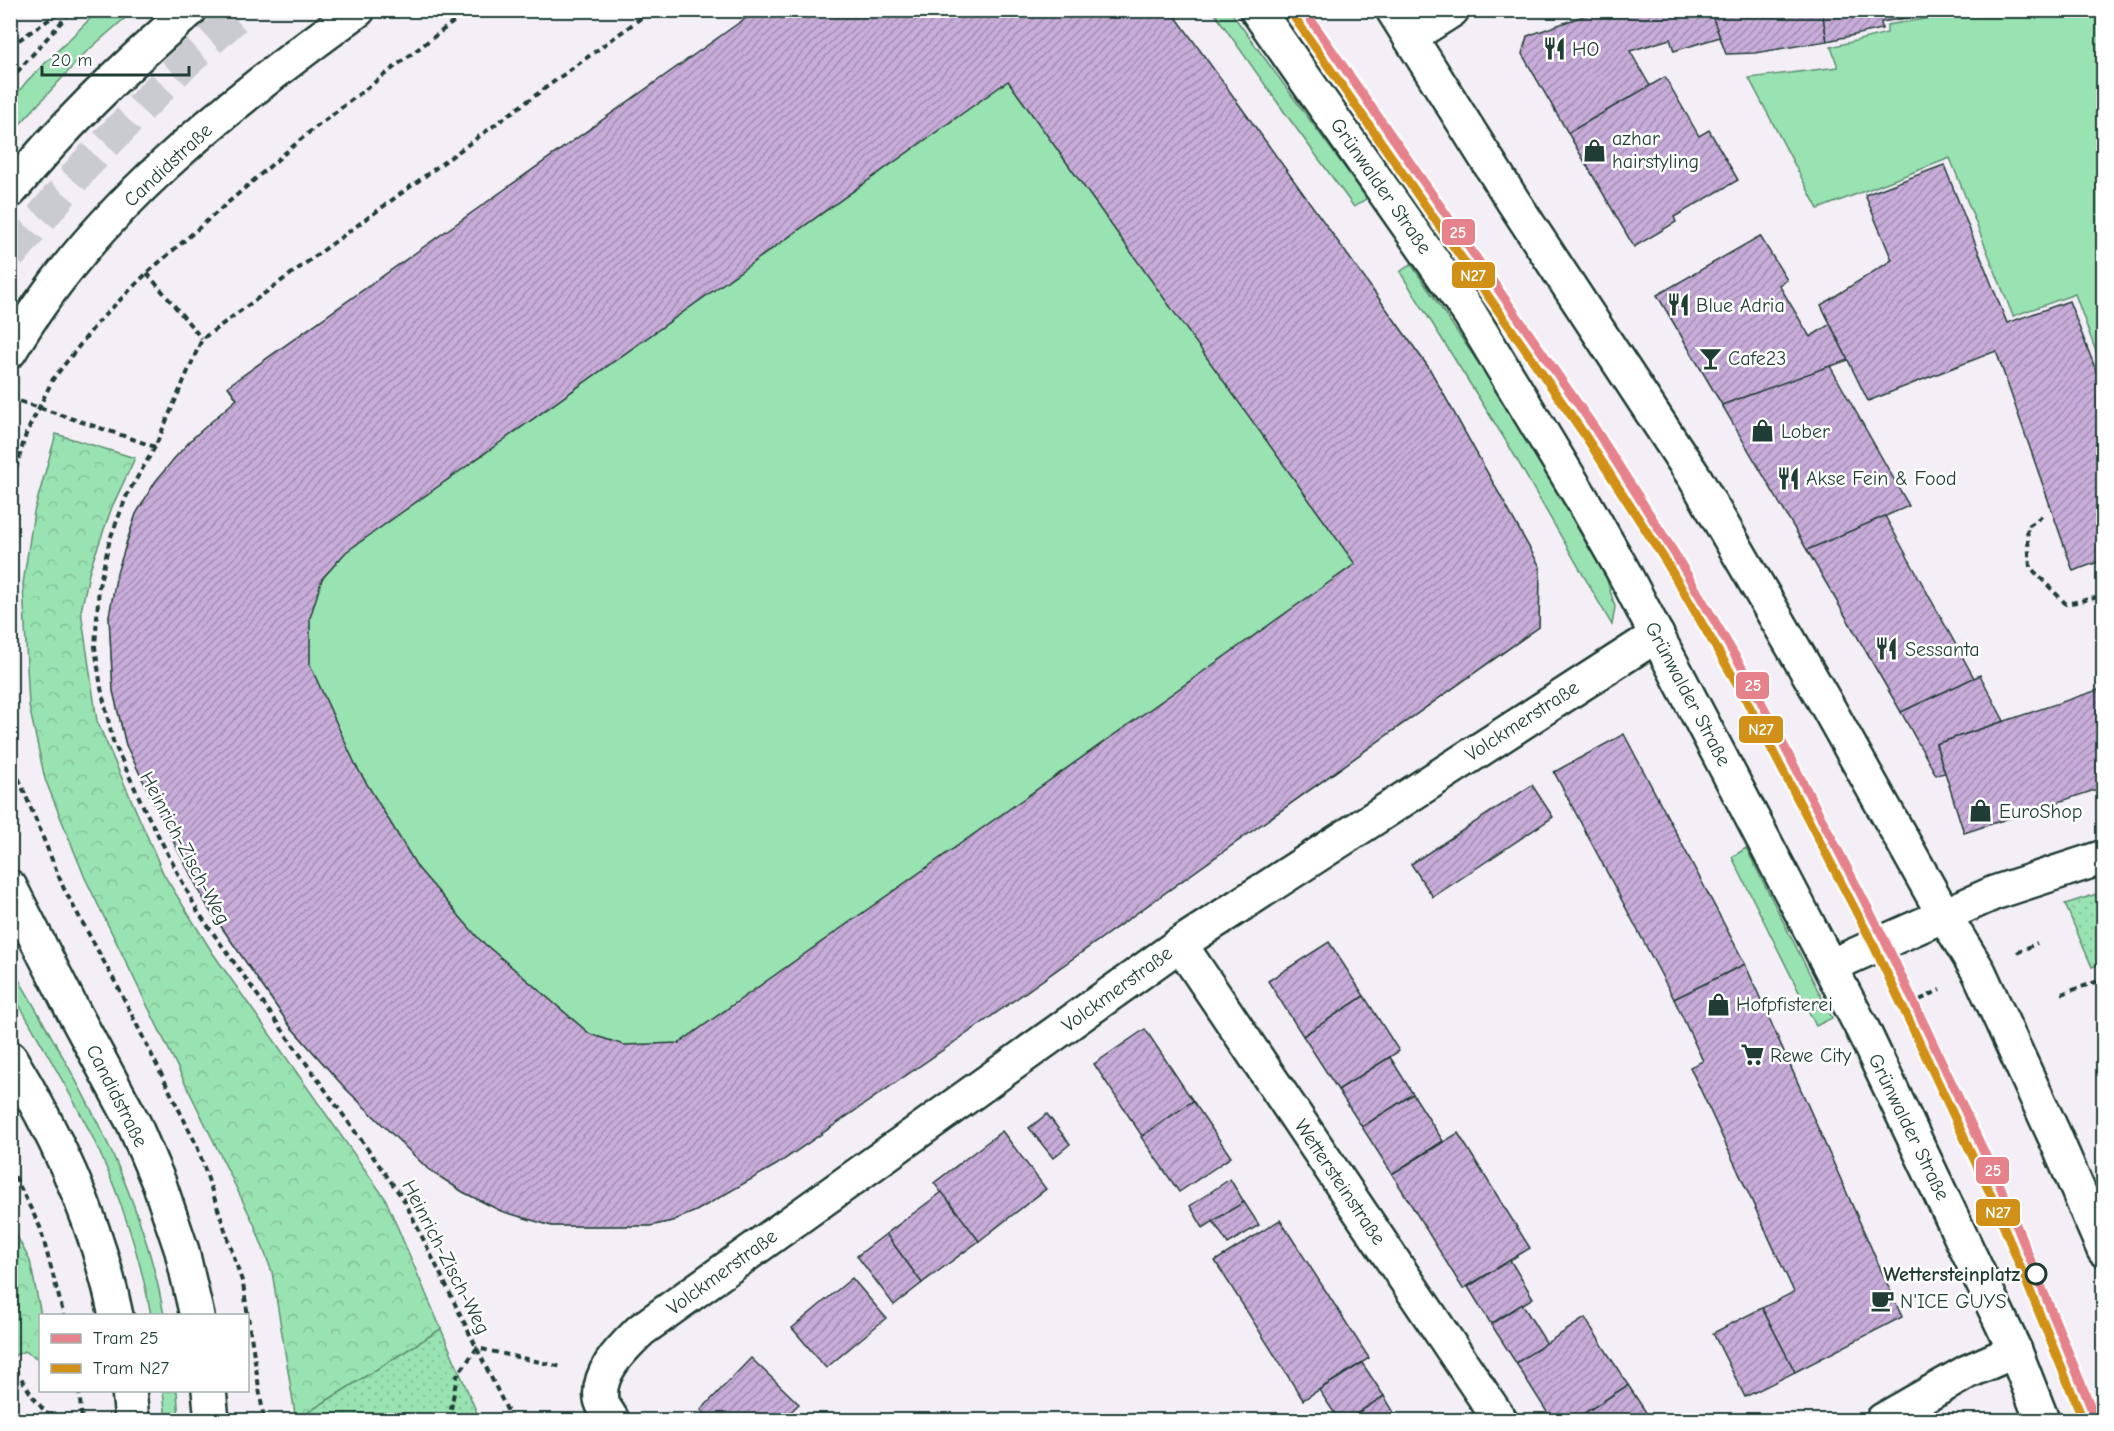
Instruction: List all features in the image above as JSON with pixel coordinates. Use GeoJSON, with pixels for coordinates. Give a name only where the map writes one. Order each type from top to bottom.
{"type":"FeatureCollection","features":[{"type":"Feature","properties":{"kind":"main road"},"geometry":{"type":"LineString","coordinates":[[10,191],[65,128],[190,10]]}},
{"type":"Feature","properties":{"kind":"main road","name":"Candidstraße"},"geometry":{"type":"LineString","coordinates":[[10,351],[56,282],[152,174],[271,74],[358,10]]}},
{"type":"Feature","properties":{"kind":"main road","name":"Grünwalder Straße"},"geometry":{"type":"LineString","coordinates":[[1257,10],[1470,314],[1585,504],[1657,635],[1862,1028],[2015,1351],[2042,1420]]}},
{"type":"Feature","properties":{"kind":"main road"},"geometry":{"type":"LineString","coordinates":[[1452,10],[1402,24],[1513,201],[1695,478],[1826,702],[1944,915],[1979,972],[2055,1137],[2103,1250]]}},
{"type":"Feature","properties":{"kind":"main road","name":"Volckmerstraße"},"geometry":{"type":"LineString","coordinates":[[604,1377],[619,1352],[641,1330],[1180,944],[1657,635]]}},
{"type":"Feature","properties":{"kind":"main road"},"geometry":{"type":"LineString","coordinates":[[1830,966],[1994,893],[2103,857]]}},
{"type":"Feature","properties":{"kind":"main road","name":"Candidstraße"},"geometry":{"type":"LineString","coordinates":[[10,887],[134,1124],[159,1183],[182,1251],[197,1314]]}},
{"type":"Feature","properties":{"kind":"main road","name":"Wettersteinstraße"},"geometry":{"type":"LineString","coordinates":[[1180,944],[1500,1420]]}},
{"type":"Feature","properties":{"kind":"main road"},"geometry":{"type":"LineString","coordinates":[[10,1058],[64,1158],[90,1225],[111,1289],[116,1314]]}},
{"type":"Feature","properties":{"kind":"main road"},"geometry":{"type":"LineString","coordinates":[[1883,1420],[1967,1372],[2015,1351]]}},
{"type":"Feature","properties":{"kind":"main road"},"geometry":{"type":"LineString","coordinates":[[604,1377],[601,1399],[612,1420]]}},
{"type":"Feature","properties":{"kind":"main road"},"geometry":{"type":"LineString","coordinates":[[129,1392],[132,1420]]}},
{"type":"Feature","properties":{"kind":"main road"},"geometry":{"type":"LineString","coordinates":[[209,1392],[212,1420]]}},
{"type":"Feature","properties":{"kind":"path"},"geometry":{"type":"LineString","coordinates":[[10,46],[63,10]]}},
{"type":"Feature","properties":{"kind":"path"},"geometry":{"type":"LineString","coordinates":[[10,80],[72,10]]}},
{"type":"Feature","properties":{"kind":"path"},"geometry":{"type":"LineString","coordinates":[[10,489],[26,434],[53,379],[98,322],[147,273],[307,134],[469,10]]}},
{"type":"Feature","properties":{"kind":"path"},"geometry":{"type":"LineString","coordinates":[[147,273],[202,339],[652,10]]}},
{"type":"Feature","properties":{"kind":"path","name":"Heinrich-Zisch-Weg"},"geometry":{"type":"LineString","coordinates":[[202,339],[155,447],[127,495],[110,539],[99,586],[95,647],[101,688],[113,741],[144,808],[198,912],[404,1200],[512,1420]]}},
{"type":"Feature","properties":{"kind":"path"},"geometry":{"type":"LineString","coordinates":[[10,398],[155,447]]}},
{"type":"Feature","properties":{"kind":"path"},"geometry":{"type":"LineString","coordinates":[[2042,516],[2028,527],[2030,567],[2066,604],[2103,596]]}},
{"type":"Feature","properties":{"kind":"path"},"geometry":{"type":"LineString","coordinates":[[1862,1028],[2037,944]]}},
{"type":"Feature","properties":{"kind":"path"},"geometry":{"type":"LineString","coordinates":[[2062,994],[2103,979]]}},
{"type":"Feature","properties":{"kind":"path"},"geometry":{"type":"LineString","coordinates":[[10,1167],[40,1227],[63,1314]]}},
{"type":"Feature","properties":{"kind":"path"},"geometry":{"type":"LineString","coordinates":[[449,1420],[458,1376],[477,1348],[604,1377]]}},
{"type":"Feature","properties":{"kind":"path"},"geometry":{"type":"LineString","coordinates":[[10,1361],[52,1420]]}},
{"type":"Feature","properties":{"kind":"path"},"geometry":{"type":"LineString","coordinates":[[78,1392],[82,1420]]}},
{"type":"Feature","properties":{"kind":"path"},"geometry":{"type":"LineString","coordinates":[[45,1412],[46,1420]]}},
{"type":"Feature","properties":{"kind":"green space"},"geometry":{"type":"Polygon","coordinates":[[[98,11],[133,11],[84,54],[11,134],[11,101],[27,81],[98,11]]]}},
{"type":"Feature","properties":{"kind":"green space"},"geometry":{"type":"Polygon","coordinates":[[[1171,11],[1429,368],[1540,567],[1539,627],[982,1023],[776,1165],[672,1221],[650,1226],[552,1226],[501,1211],[463,1192],[428,1169],[345,1088],[290,1026],[209,909],[162,820],[126,745],[113,691],[109,616],[126,543],[136,514],[173,460],[193,438],[237,399],[228,387],[1171,11]]]}},
{"type":"Feature","properties":{"kind":"green space"},"geometry":{"type":"Polygon","coordinates":[[[1213,11],[1230,11],[1367,198],[1354,207],[1213,11]]]}},
{"type":"Feature","properties":{"kind":"green space"},"geometry":{"type":"Polygon","coordinates":[[[1975,11],[2103,11],[2103,371],[2075,294],[2013,316],[1950,158],[1818,209],[1749,78],[1838,67],[1831,47],[1887,33],[1887,25],[1975,11]]]}},
{"type":"Feature","properties":{"kind":"green space"},"geometry":{"type":"Polygon","coordinates":[[[1411,264],[1501,396],[1606,577],[1615,607],[1612,625],[1509,446],[1400,272],[1411,264]]]}},
{"type":"Feature","properties":{"kind":"green space"},"geometry":{"type":"Polygon","coordinates":[[[56,434],[135,458],[112,507],[90,569],[81,611],[97,721],[164,875],[212,952],[385,1198],[441,1329],[296,1420],[272,1272],[254,1224],[85,878],[45,779],[29,706],[23,584],[34,512],[56,434]]]}},
{"type":"Feature","properties":{"kind":"green space"},"geometry":{"type":"Polygon","coordinates":[[[1746,848],[1832,1018],[1816,1026],[1732,857],[1746,848]]]}},
{"type":"Feature","properties":{"kind":"green space"},"geometry":{"type":"Polygon","coordinates":[[[2103,892],[2103,963],[2092,967],[2065,904],[2103,892]]]}},
{"type":"Feature","properties":{"kind":"green space"},"geometry":{"type":"Polygon","coordinates":[[[10,964],[81,1091],[122,1176],[153,1267],[164,1314],[151,1314],[128,1225],[93,1138],[11,990],[10,964]]]}},
{"type":"Feature","properties":{"kind":"green space"},"geometry":{"type":"Polygon","coordinates":[[[10,1223],[30,1261],[41,1314],[39,1359],[25,1351],[11,1357],[10,1223]]]}},
{"type":"Feature","properties":{"kind":"green space"},"geometry":{"type":"Polygon","coordinates":[[[441,1329],[480,1420],[296,1420],[441,1329]]]}},
{"type":"Feature","properties":{"kind":"green space"},"geometry":{"type":"Polygon","coordinates":[[[163,1392],[177,1392],[179,1420],[166,1420],[163,1392]]]}},
{"type":"Feature","properties":{"kind":"building"},"geometry":{"type":"Polygon","coordinates":[[[757,10],[1171,10],[1429,368],[1540,567],[1539,627],[982,1023],[776,1165],[696,1211],[672,1221],[650,1226],[552,1226],[501,1211],[463,1192],[428,1169],[345,1088],[290,1026],[209,909],[126,745],[113,691],[109,616],[117,573],[136,514],[155,482],[193,438],[237,399],[228,386],[757,10]],[[1008,81],[346,552],[322,579],[310,618],[310,665],[356,766],[418,868],[479,939],[590,1034],[624,1045],[679,1043],[1355,564],[1008,81]]]}},
{"type":"Feature","properties":{"kind":"building"},"geometry":{"type":"Polygon","coordinates":[[[1600,10],[1710,10],[1720,37],[1674,51],[1670,39],[1630,51],[1650,86],[1568,133],[1522,54],[1527,36],[1600,10]]]}},
{"type":"Feature","properties":{"kind":"building"},"geometry":{"type":"Polygon","coordinates":[[[1710,10],[1822,10],[1827,41],[1755,53],[1726,54],[1710,10]]]}},
{"type":"Feature","properties":{"kind":"building"},"geometry":{"type":"Polygon","coordinates":[[[1822,10],[1952,11],[1881,22],[1882,29],[1827,41],[1822,10]]]}},
{"type":"Feature","properties":{"kind":"building"},"geometry":{"type":"Polygon","coordinates":[[[1665,77],[1699,136],[1709,130],[1738,180],[1674,217],[1676,222],[1634,247],[1568,133],[1665,77]]]}},
{"type":"Feature","properties":{"kind":"building"},"geometry":{"type":"Polygon","coordinates":[[[1944,165],[2007,323],[2069,301],[2104,391],[2104,572],[2098,562],[2073,571],[1996,351],[1868,401],[1821,305],[1892,260],[1865,195],[1944,165]]]}},
{"type":"Feature","properties":{"kind":"building"},"geometry":{"type":"Polygon","coordinates":[[[1760,236],[1787,280],[1779,285],[1810,337],[1830,324],[1848,360],[1722,405],[1657,295],[1760,236]]]}},
{"type":"Feature","properties":{"kind":"building"},"geometry":{"type":"Polygon","coordinates":[[[1830,366],[1909,506],[1807,550],[1722,405],[1830,366]]]}},
{"type":"Feature","properties":{"kind":"building"},"geometry":{"type":"Polygon","coordinates":[[[1885,516],[1974,678],[1901,712],[1807,550],[1885,516]]]}},
{"type":"Feature","properties":{"kind":"building"},"geometry":{"type":"Polygon","coordinates":[[[1980,675],[2004,721],[1936,744],[1945,773],[1936,775],[1901,712],[1980,675]]]}},
{"type":"Feature","properties":{"kind":"building"},"geometry":{"type":"Polygon","coordinates":[[[2104,688],[2104,787],[1964,833],[1936,744],[2104,688]]]}},
{"type":"Feature","properties":{"kind":"building"},"geometry":{"type":"Polygon","coordinates":[[[1624,734],[1745,964],[1674,999],[1554,772],[1624,734]]]}},
{"type":"Feature","properties":{"kind":"building"},"geometry":{"type":"Polygon","coordinates":[[[1532,785],[1553,817],[1433,897],[1411,864],[1532,785]]]}},
{"type":"Feature","properties":{"kind":"building"},"geometry":{"type":"Polygon","coordinates":[[[1329,942],[1364,996],[1303,1036],[1268,981],[1329,942]]]}},
{"type":"Feature","properties":{"kind":"building"},"geometry":{"type":"Polygon","coordinates":[[[1745,964],[1902,1317],[1795,1372],[1762,1308],[1794,1292],[1690,1067],[1703,1061],[1674,999],[1745,964]]]}},
{"type":"Feature","properties":{"kind":"building"},"geometry":{"type":"Polygon","coordinates":[[[1364,996],[1399,1051],[1338,1090],[1303,1036],[1364,996]]]}},
{"type":"Feature","properties":{"kind":"building"},"geometry":{"type":"Polygon","coordinates":[[[1145,1029],[1193,1101],[1142,1136],[1094,1064],[1145,1029]]]}},
{"type":"Feature","properties":{"kind":"building"},"geometry":{"type":"Polygon","coordinates":[[[1390,1057],[1413,1094],[1362,1127],[1338,1090],[1390,1057]]]}},
{"type":"Feature","properties":{"kind":"building"},"geometry":{"type":"Polygon","coordinates":[[[1413,1094],[1443,1141],[1392,1174],[1362,1127],[1413,1094]]]}},
{"type":"Feature","properties":{"kind":"building"},"geometry":{"type":"Polygon","coordinates":[[[1193,1101],[1231,1157],[1179,1192],[1141,1137],[1193,1101]]]}},
{"type":"Feature","properties":{"kind":"building"},"geometry":{"type":"Polygon","coordinates":[[[1047,1114],[1070,1144],[1053,1158],[1029,1128],[1047,1114]]]}},
{"type":"Feature","properties":{"kind":"building"},"geometry":{"type":"Polygon","coordinates":[[[1002,1131],[1046,1189],[979,1241],[934,1183],[1002,1131]]]}},
{"type":"Feature","properties":{"kind":"building"},"geometry":{"type":"Polygon","coordinates":[[[1458,1133],[1530,1248],[1463,1289],[1392,1174],[1458,1133]]]}},
{"type":"Feature","properties":{"kind":"building"},"geometry":{"type":"Polygon","coordinates":[[[1230,1179],[1244,1202],[1203,1228],[1190,1206],[1230,1179]]]}},
{"type":"Feature","properties":{"kind":"building"},"geometry":{"type":"Polygon","coordinates":[[[942,1192],[979,1241],[922,1283],[886,1234],[942,1192]]]}},
{"type":"Feature","properties":{"kind":"building"},"geometry":{"type":"Polygon","coordinates":[[[1244,1202],[1259,1225],[1228,1244],[1213,1221],[1244,1202]]]}},
{"type":"Feature","properties":{"kind":"building"},"geometry":{"type":"Polygon","coordinates":[[[1280,1220],[1369,1358],[1303,1400],[1215,1261],[1280,1220]]]}},
{"type":"Feature","properties":{"kind":"building"},"geometry":{"type":"Polygon","coordinates":[[[886,1234],[922,1283],[894,1305],[857,1256],[886,1234]]]}},
{"type":"Feature","properties":{"kind":"building"},"geometry":{"type":"Polygon","coordinates":[[[1510,1260],[1533,1298],[1491,1324],[1468,1287],[1510,1260]]]}},
{"type":"Feature","properties":{"kind":"building"},"geometry":{"type":"Polygon","coordinates":[[[852,1278],[886,1318],[826,1368],[792,1328],[852,1278]]]}},
{"type":"Feature","properties":{"kind":"building"},"geometry":{"type":"Polygon","coordinates":[[[1522,1304],[1547,1344],[1516,1363],[1491,1324],[1522,1304]]]}},
{"type":"Feature","properties":{"kind":"building"},"geometry":{"type":"Polygon","coordinates":[[[1762,1308],[1795,1372],[1745,1397],[1713,1333],[1762,1308]]]}},
{"type":"Feature","properties":{"kind":"building"},"geometry":{"type":"Polygon","coordinates":[[[1585,1318],[1628,1385],[1574,1420],[1552,1420],[1516,1363],[1585,1318]]]}},
{"type":"Feature","properties":{"kind":"building"},"geometry":{"type":"Polygon","coordinates":[[[751,1358],[799,1404],[782,1420],[712,1420],[701,1410],[751,1358]]]}},
{"type":"Feature","properties":{"kind":"building"},"geometry":{"type":"Polygon","coordinates":[[[1362,1363],[1384,1396],[1347,1420],[1339,1420],[1319,1390],[1362,1363]]]}},
{"type":"Feature","properties":{"kind":"building"},"geometry":{"type":"Polygon","coordinates":[[[1628,1385],[1651,1420],[1574,1420],[1628,1385]]]}},
{"type":"Feature","properties":{"kind":"building"},"geometry":{"type":"Polygon","coordinates":[[[1384,1396],[1396,1416],[1389,1420],[1347,1420],[1384,1396]]]}},
{"type":"Feature","properties":{"kind":"tunnel"},"geometry":{"type":"LineString","coordinates":[[10,255],[85,165],[179,68],[243,10]]}},
{"type":"Feature","properties":{"kind":"tram line","name":"25"},"geometry":{"type":"LineString","coordinates":[[1304,10],[1594,427],[1675,554],[1754,688],[1885,941],[2001,1188],[2096,1420]]}},
{"type":"Feature","properties":{"kind":"tram line","name":"N27"},"geometry":{"type":"LineString","coordinates":[[1294,17],[1584,434],[1665,560],[1743,694],[1874,946],[1990,1193],[2083,1420]]}},
{"type":"Feature","properties":{"kind":"place","name":"HO"},"geometry":{"type":"Point","coordinates":[1554,49]}},
{"type":"Feature","properties":{"kind":"place","name":"azhar hairstyling"},"geometry":{"type":"Point","coordinates":[1594,150]}},
{"type":"Feature","properties":{"kind":"place","name":"Blue Adria"},"geometry":{"type":"Point","coordinates":[1678,305]}},
{"type":"Feature","properties":{"kind":"place","name":"Cafe23"},"geometry":{"type":"Point","coordinates":[1710,358]}},
{"type":"Feature","properties":{"kind":"place","name":"Lober"},"geometry":{"type":"Point","coordinates":[1763,431]}},
{"type":"Feature","properties":{"kind":"place","name":"Akse Fein & Food"},"geometry":{"type":"Point","coordinates":[1788,478]}},
{"type":"Feature","properties":{"kind":"place","name":"Sessanta"},"geometry":{"type":"Point","coordinates":[1887,649]}},
{"type":"Feature","properties":{"kind":"place","name":"EuroShop"},"geometry":{"type":"Point","coordinates":[1981,811]}},
{"type":"Feature","properties":{"kind":"place","name":"Hofpfisterei"},"geometry":{"type":"Point","coordinates":[1718,1004]}},
{"type":"Feature","properties":{"kind":"place","name":"Rewe City"},"geometry":{"type":"Point","coordinates":[1752,1055]}},
{"type":"Feature","properties":{"kind":"place","name":"Wettersteinplatz"},"geometry":{"type":"Point","coordinates":[2036,1274]}},
{"type":"Feature","properties":{"kind":"place","name":"N'ICE GUYS"},"geometry":{"type":"Point","coordinates":[1882,1301]}}]}
